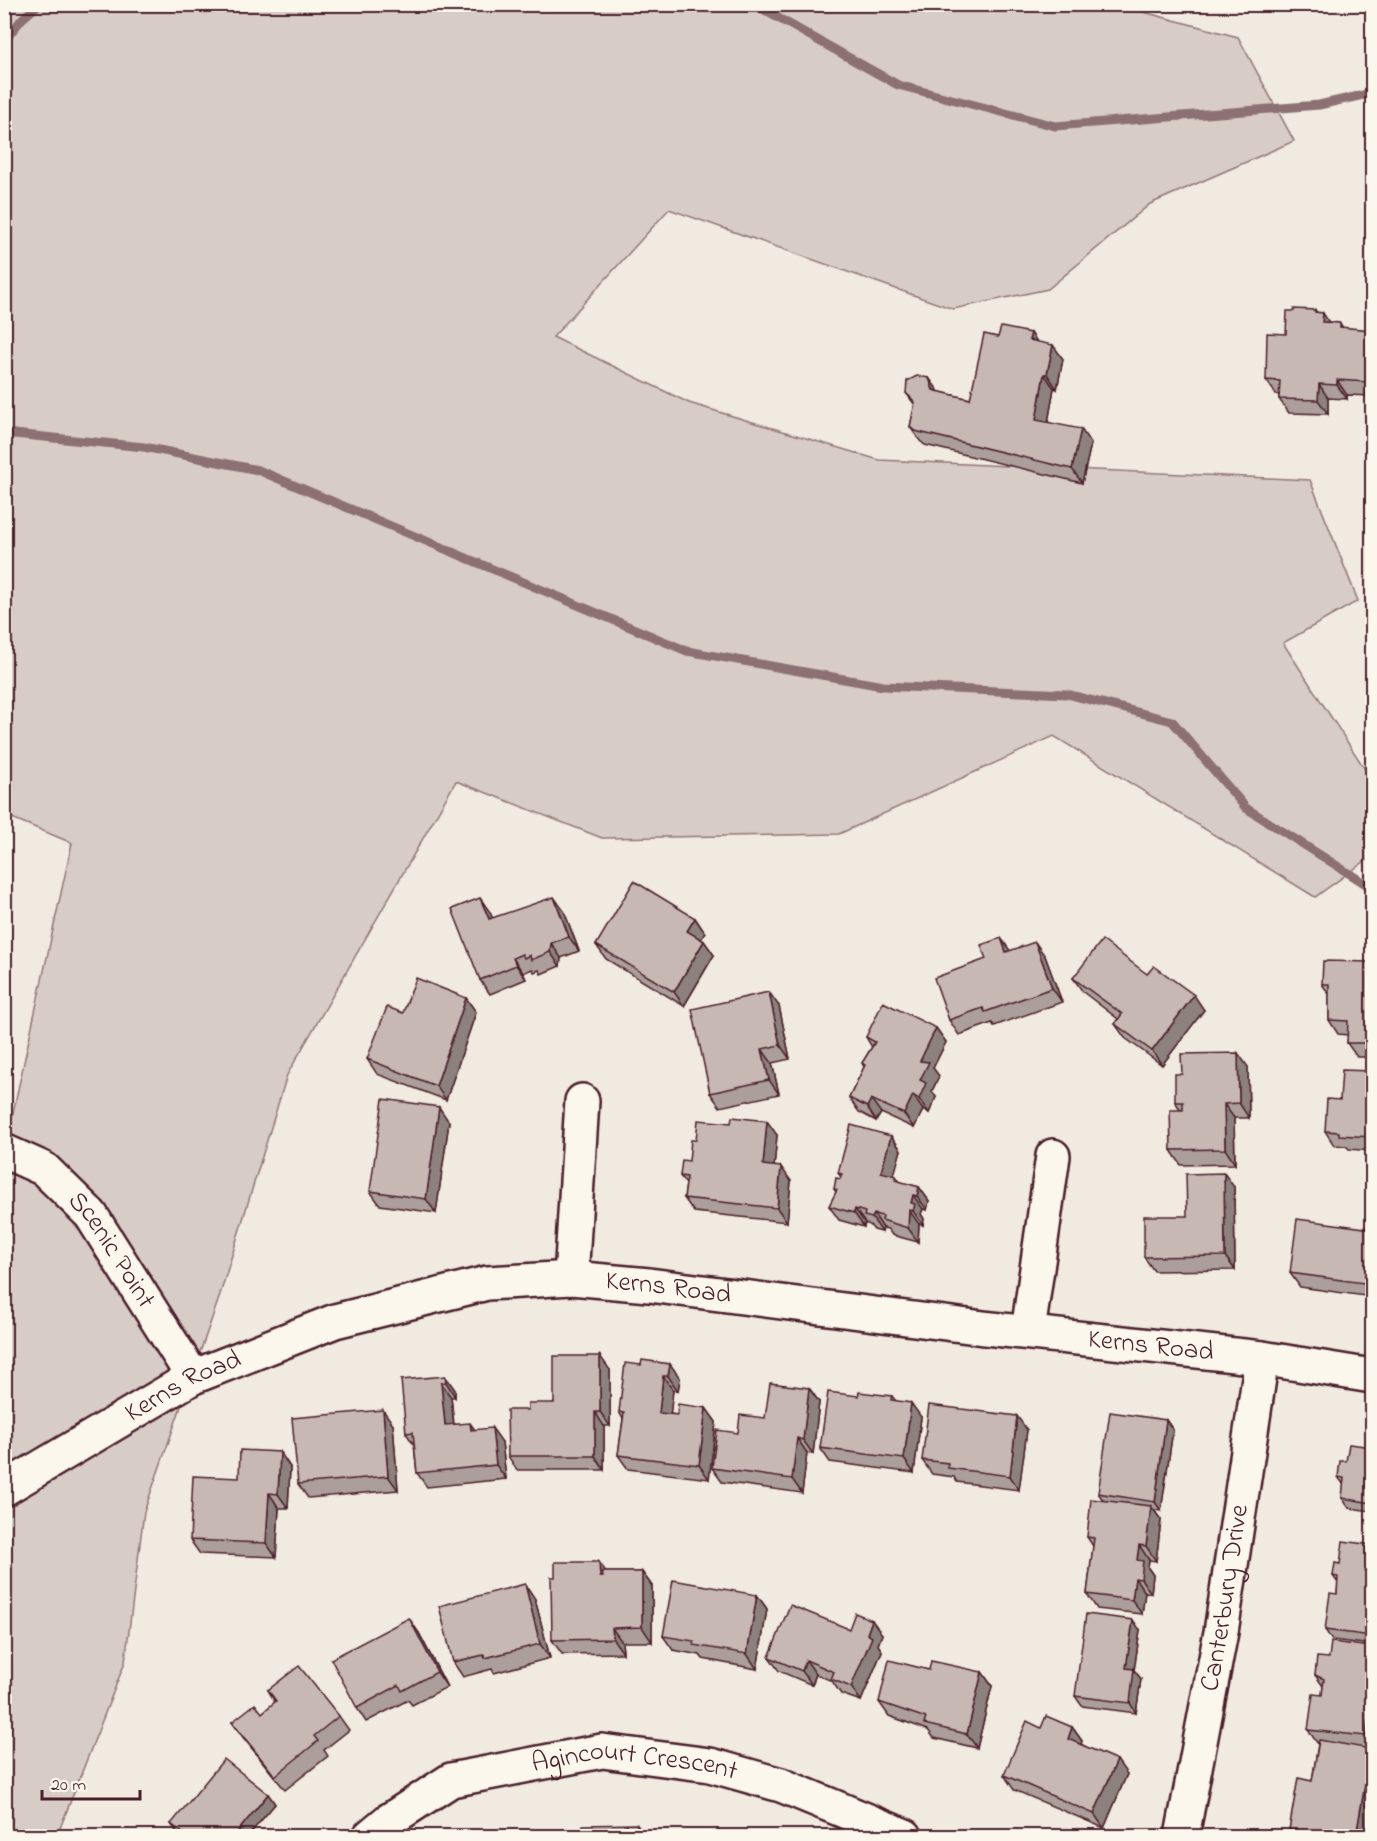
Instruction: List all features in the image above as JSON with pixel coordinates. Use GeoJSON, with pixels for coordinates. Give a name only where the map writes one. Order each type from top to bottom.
{"type":"FeatureCollection","features":[{"type":"Feature","properties":{"kind":"street"},"geometry":{"type":"LineString","coordinates":[[571,1278],[582,1101]]}},
{"type":"Feature","properties":{"kind":"street","name":"Scenic Point"},"geometry":{"type":"LineString","coordinates":[[4,1151],[44,1169],[91,1215],[193,1377]]}},
{"type":"Feature","properties":{"kind":"street"},"geometry":{"type":"LineString","coordinates":[[1029,1332],[1053,1156]]}},
{"type":"Feature","properties":{"kind":"street","name":"Kerns Road"},"geometry":{"type":"LineString","coordinates":[[4,1489],[193,1377],[335,1321],[487,1283],[571,1278],[649,1286],[984,1328],[1262,1358],[1372,1376]]}},
{"type":"Feature","properties":{"kind":"street","name":"Canterbury Drive"},"geometry":{"type":"LineString","coordinates":[[1182,1836],[1221,1632],[1262,1358]]}},
{"type":"Feature","properties":{"kind":"street","name":"Agincourt Crescent"},"geometry":{"type":"LineString","coordinates":[[370,1836],[388,1821],[451,1780],[602,1751],[710,1765],[781,1785],[905,1836]]}},
{"type":"Feature","properties":{"kind":"shaded area"},"geometry":{"type":"Polygon","coordinates":[[[1113,4],[1238,37],[1294,141],[1150,204],[1048,289],[953,309],[669,209],[553,337],[689,403],[879,460],[1310,480],[1358,601],[1283,643],[1372,780],[1372,856],[1315,897],[1054,736],[839,834],[602,838],[456,781],[287,1075],[218,1301],[144,1512],[125,1662],[57,1836],[5,1836],[5,1149],[72,843],[5,815],[5,5],[1113,4]]]}},
{"type":"Feature","properties":{"kind":"building"},"geometry":{"type":"Polygon","coordinates":[[[1294,309],[1315,310],[1315,312],[1323,313],[1322,322],[1340,323],[1340,327],[1371,330],[1372,318],[1372,387],[1366,387],[1367,382],[1337,380],[1337,385],[1319,384],[1318,400],[1279,399],[1280,381],[1266,380],[1267,333],[1286,334],[1287,311],[1294,311],[1294,309]]]}},
{"type":"Feature","properties":{"kind":"building"},"geometry":{"type":"Polygon","coordinates":[[[1001,327],[1031,333],[1029,340],[1053,345],[1047,374],[1044,374],[1036,420],[1081,429],[1072,469],[915,431],[910,427],[915,402],[906,393],[907,381],[917,376],[929,378],[933,390],[970,399],[984,334],[998,337],[1001,327]]]}},
{"type":"Feature","properties":{"kind":"building"},"geometry":{"type":"Polygon","coordinates":[[[634,881],[695,918],[687,931],[704,941],[674,992],[596,945],[634,881]]]}},
{"type":"Feature","properties":{"kind":"building"},"geometry":{"type":"Polygon","coordinates":[[[554,897],[569,937],[551,943],[550,952],[531,960],[530,955],[524,958],[522,954],[513,958],[516,965],[480,980],[452,909],[480,898],[489,919],[554,897]]]}},
{"type":"Feature","properties":{"kind":"building"},"geometry":{"type":"Polygon","coordinates":[[[1001,938],[1006,952],[1035,942],[1052,988],[985,1012],[983,1008],[949,1020],[934,978],[986,959],[981,945],[1001,938]]]}},
{"type":"Feature","properties":{"kind":"building"},"geometry":{"type":"Polygon","coordinates":[[[1102,940],[1147,974],[1154,966],[1194,995],[1152,1051],[1115,1024],[1122,1014],[1073,978],[1102,940]]]}},
{"type":"Feature","properties":{"kind":"building"},"geometry":{"type":"Polygon","coordinates":[[[1323,961],[1372,962],[1372,1043],[1347,1043],[1348,1021],[1329,1020],[1329,984],[1322,984],[1323,961]]]}},
{"type":"Feature","properties":{"kind":"building"},"geometry":{"type":"Polygon","coordinates":[[[416,978],[466,998],[436,1086],[367,1059],[387,1007],[403,1013],[416,978]]]}},
{"type":"Feature","properties":{"kind":"building"},"geometry":{"type":"Polygon","coordinates":[[[769,992],[780,1045],[762,1049],[769,1080],[710,1093],[692,1009],[769,992]]]}},
{"type":"Feature","properties":{"kind":"building"},"geometry":{"type":"Polygon","coordinates":[[[883,1002],[936,1028],[920,1061],[929,1062],[920,1080],[926,1083],[919,1099],[913,1095],[904,1114],[871,1099],[867,1107],[849,1098],[865,1065],[862,1063],[875,1042],[866,1037],[883,1002]]]}},
{"type":"Feature","properties":{"kind":"building"},"geometry":{"type":"Polygon","coordinates":[[[1238,1053],[1239,1103],[1224,1104],[1225,1149],[1171,1150],[1170,1110],[1183,1110],[1183,1102],[1175,1102],[1175,1074],[1182,1074],[1181,1054],[1238,1053]]]}},
{"type":"Feature","properties":{"kind":"building"},"geometry":{"type":"Polygon","coordinates":[[[1342,1070],[1372,1071],[1372,1137],[1339,1135],[1339,1132],[1325,1131],[1327,1099],[1340,1100],[1342,1070]]]}},
{"type":"Feature","properties":{"kind":"building"},"geometry":{"type":"Polygon","coordinates":[[[383,1099],[439,1107],[426,1199],[370,1191],[383,1099]]]}},
{"type":"Feature","properties":{"kind":"building"},"geometry":{"type":"Polygon","coordinates":[[[732,1117],[767,1121],[763,1165],[781,1167],[777,1208],[684,1198],[687,1177],[680,1176],[682,1160],[689,1161],[691,1140],[696,1140],[698,1120],[731,1123],[732,1117]]]}},
{"type":"Feature","properties":{"kind":"building"},"geometry":{"type":"Polygon","coordinates":[[[851,1125],[891,1136],[881,1172],[896,1176],[895,1180],[919,1187],[917,1196],[913,1195],[911,1203],[915,1204],[913,1211],[909,1210],[908,1228],[882,1220],[883,1216],[874,1214],[872,1218],[864,1216],[865,1212],[855,1209],[854,1213],[829,1206],[837,1190],[834,1189],[836,1178],[840,1179],[842,1174],[838,1173],[851,1125]]]}},
{"type":"Feature","properties":{"kind":"building"},"geometry":{"type":"Polygon","coordinates":[[[1224,1173],[1225,1256],[1144,1257],[1144,1216],[1187,1216],[1186,1174],[1224,1173]]]}},
{"type":"Feature","properties":{"kind":"building"},"geometry":{"type":"Polygon","coordinates":[[[1297,1219],[1372,1229],[1371,1284],[1290,1273],[1297,1219]]]}},
{"type":"Feature","properties":{"kind":"building"},"geometry":{"type":"Polygon","coordinates":[[[554,1356],[600,1356],[600,1412],[595,1412],[595,1456],[508,1456],[507,1410],[528,1410],[528,1403],[554,1403],[554,1356]]]}},
{"type":"Feature","properties":{"kind":"building"},"geometry":{"type":"Polygon","coordinates":[[[642,1360],[670,1364],[668,1376],[663,1376],[659,1413],[677,1415],[678,1404],[706,1408],[699,1465],[618,1455],[624,1413],[619,1412],[625,1363],[641,1365],[642,1360]]]}},
{"type":"Feature","properties":{"kind":"building"},"geometry":{"type":"Polygon","coordinates":[[[445,1376],[446,1382],[441,1383],[445,1425],[470,1423],[471,1430],[492,1428],[496,1465],[417,1473],[413,1432],[406,1433],[401,1380],[445,1376]]]}},
{"type":"Feature","properties":{"kind":"building"},"geometry":{"type":"Polygon","coordinates":[[[770,1383],[809,1388],[803,1440],[797,1438],[792,1479],[712,1468],[717,1430],[738,1433],[740,1415],[765,1418],[770,1383]]]}},
{"type":"Feature","properties":{"kind":"building"},"geometry":{"type":"Polygon","coordinates":[[[828,1392],[858,1396],[859,1392],[892,1396],[891,1400],[911,1403],[904,1459],[820,1448],[828,1392]]]}},
{"type":"Feature","properties":{"kind":"building"},"geometry":{"type":"Polygon","coordinates":[[[929,1405],[1017,1416],[1010,1476],[948,1468],[948,1463],[922,1460],[929,1405]]]}},
{"type":"Feature","properties":{"kind":"building"},"geometry":{"type":"Polygon","coordinates":[[[383,1410],[388,1476],[298,1484],[292,1418],[383,1410]]]}},
{"type":"Feature","properties":{"kind":"building"},"geometry":{"type":"Polygon","coordinates":[[[1110,1412],[1166,1420],[1155,1502],[1098,1493],[1110,1412]]]}},
{"type":"Feature","properties":{"kind":"building"},"geometry":{"type":"Polygon","coordinates":[[[1349,1444],[1372,1447],[1372,1503],[1342,1498],[1344,1478],[1338,1477],[1340,1461],[1346,1461],[1349,1444]]]}},
{"type":"Feature","properties":{"kind":"building"},"geometry":{"type":"Polygon","coordinates":[[[240,1450],[280,1452],[278,1494],[269,1493],[266,1543],[190,1540],[193,1476],[239,1478],[240,1450]]]}},
{"type":"Feature","properties":{"kind":"building"},"geometry":{"type":"Polygon","coordinates":[[[1091,1499],[1151,1506],[1146,1546],[1139,1545],[1137,1560],[1143,1561],[1141,1579],[1135,1578],[1132,1600],[1087,1594],[1094,1538],[1087,1537],[1091,1499]]]}},
{"type":"Feature","properties":{"kind":"building"},"geometry":{"type":"Polygon","coordinates":[[[1343,1541],[1372,1545],[1372,1636],[1325,1630],[1330,1593],[1337,1594],[1338,1577],[1333,1576],[1335,1563],[1340,1564],[1343,1541]]]}},
{"type":"Feature","properties":{"kind":"building"},"geometry":{"type":"Polygon","coordinates":[[[555,1562],[599,1562],[600,1577],[603,1577],[602,1572],[642,1572],[642,1627],[612,1628],[613,1639],[552,1640],[551,1577],[555,1577],[555,1562]]]}},
{"type":"Feature","properties":{"kind":"building"},"geometry":{"type":"Polygon","coordinates":[[[673,1580],[757,1595],[747,1654],[693,1645],[694,1641],[663,1636],[673,1580]]]}},
{"type":"Feature","properties":{"kind":"building"},"geometry":{"type":"Polygon","coordinates":[[[525,1584],[540,1644],[485,1658],[484,1655],[453,1662],[439,1606],[525,1584]]]}},
{"type":"Feature","properties":{"kind":"building"},"geometry":{"type":"Polygon","coordinates":[[[790,1605],[849,1629],[855,1613],[872,1620],[867,1634],[872,1637],[851,1687],[831,1679],[834,1672],[806,1660],[802,1671],[769,1657],[790,1605]]]}},
{"type":"Feature","properties":{"kind":"building"},"geometry":{"type":"Polygon","coordinates":[[[1086,1614],[1133,1620],[1126,1668],[1134,1669],[1130,1703],[1075,1696],[1086,1614]]]}},
{"type":"Feature","properties":{"kind":"building"},"geometry":{"type":"Polygon","coordinates":[[[409,1618],[437,1672],[402,1691],[399,1685],[357,1708],[331,1659],[409,1618]]]}},
{"type":"Feature","properties":{"kind":"building"},"geometry":{"type":"Polygon","coordinates":[[[1331,1642],[1372,1647],[1372,1680],[1366,1736],[1308,1730],[1313,1694],[1322,1695],[1324,1679],[1315,1675],[1317,1657],[1329,1658],[1331,1642]]]}},
{"type":"Feature","properties":{"kind":"building"},"geometry":{"type":"Polygon","coordinates":[[[889,1660],[929,1670],[931,1661],[982,1672],[967,1734],[924,1724],[926,1718],[879,1702],[889,1660]]]}},
{"type":"Feature","properties":{"kind":"building"},"geometry":{"type":"Polygon","coordinates":[[[299,1666],[339,1716],[314,1736],[318,1741],[275,1776],[232,1722],[255,1704],[262,1713],[276,1701],[268,1690],[299,1666]]]}},
{"type":"Feature","properties":{"kind":"building"},"geometry":{"type":"Polygon","coordinates":[[[1046,1716],[1072,1727],[1068,1739],[1117,1760],[1094,1814],[1004,1775],[1027,1721],[1041,1728],[1046,1716]]]}},
{"type":"Feature","properties":{"kind":"building"},"geometry":{"type":"Polygon","coordinates":[[[1319,1740],[1371,1749],[1356,1836],[1326,1836],[1289,1830],[1298,1778],[1312,1781],[1319,1740]]]}},
{"type":"Feature","properties":{"kind":"building"},"geometry":{"type":"Polygon","coordinates":[[[224,1759],[268,1794],[234,1836],[187,1836],[171,1824],[224,1759]]]}},
{"type":"Feature","properties":{"kind":"building"},"geometry":{"type":"Polygon","coordinates":[[[637,1824],[637,1835],[667,1834],[667,1836],[583,1836],[583,1825],[637,1824]]]}},
{"type":"Feature","properties":{"kind":"waterway"},"geometry":{"type":"LineString","coordinates":[[4,41],[22,19],[39,4]]}},
{"type":"Feature","properties":{"kind":"waterway"},"geometry":{"type":"LineString","coordinates":[[753,4],[898,85],[1055,126],[1319,105],[1372,93]]}},
{"type":"Feature","properties":{"kind":"waterway"},"geometry":{"type":"LineString","coordinates":[[4,433],[144,447],[258,470],[687,651],[883,686],[1067,694],[1172,721],[1246,808],[1372,888]]}}]}
